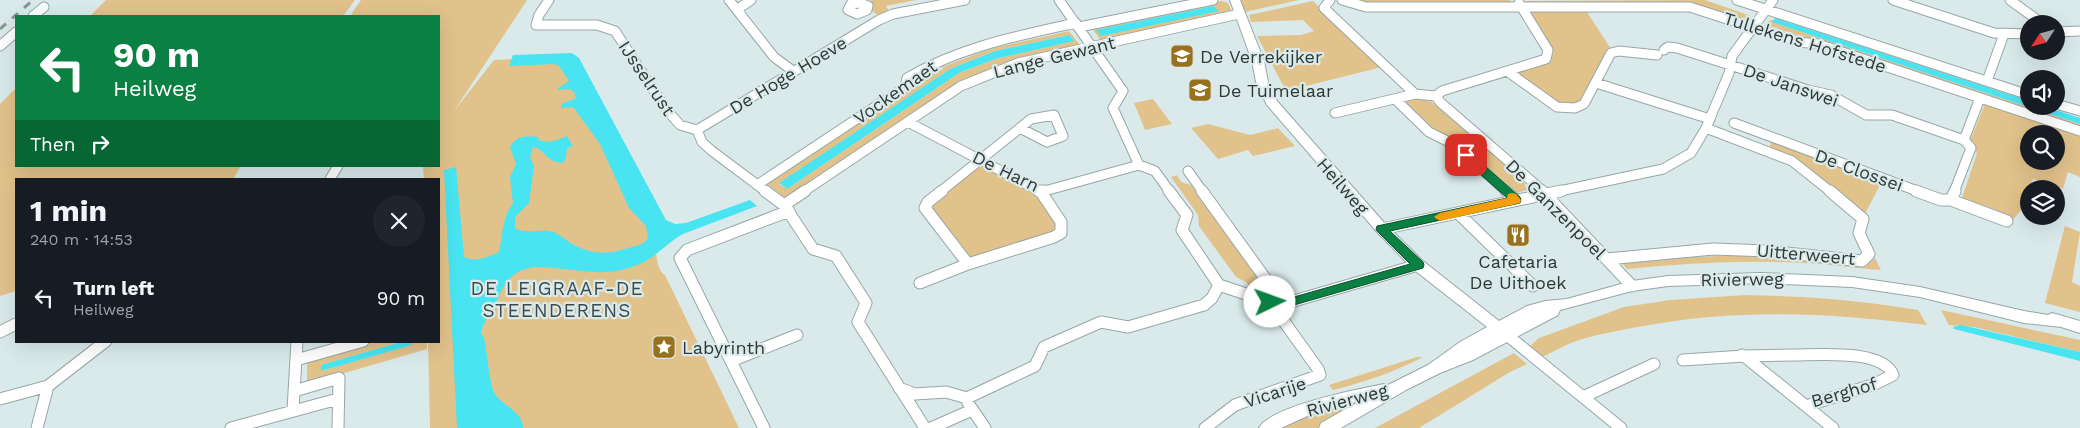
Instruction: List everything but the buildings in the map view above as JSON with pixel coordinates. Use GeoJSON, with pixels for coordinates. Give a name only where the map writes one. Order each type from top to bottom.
{"type":"FeatureCollection","features":[{"type":"Feature","properties":{"kind":"street","name":"IJsselrust"},"geometry":{"type":"LineString","coordinates":[[549,0],[539,15],[536,25],[597,25],[615,31],[624,42],[652,90],[666,109],[680,125],[697,130]]}},
{"type":"Feature","properties":{"kind":"street"},"geometry":{"type":"LineString","coordinates":[[729,0],[770,52],[792,71]]}},
{"type":"Feature","properties":{"kind":"street"},"geometry":{"type":"LineString","coordinates":[[738,9],[750,0]]}},
{"type":"Feature","properties":{"kind":"street","name":"De Hoge Hoeve"},"geometry":{"type":"LineString","coordinates":[[697,130],[879,20],[893,14],[959,0]]}},
{"type":"Feature","properties":{"kind":"street"},"geometry":{"type":"LineString","coordinates":[[1059,0],[1123,91],[1112,108],[1139,166],[1155,171],[1187,215],[1182,230],[1219,285],[1270,302],[1287,303],[1418,265]]}},
{"type":"Feature","properties":{"kind":"street"},"geometry":{"type":"LineString","coordinates":[[1078,25],[1212,0]]}},
{"type":"Feature","properties":{"kind":"street","name":"Heilweg"},"geometry":{"type":"LineString","coordinates":[[1235,0],[1258,61],[1262,82],[1270,102],[1382,229],[1418,265],[1503,331],[1621,428]]}},
{"type":"Feature","properties":{"kind":"street"},"geometry":{"type":"LineString","coordinates":[[1330,0],[1324,8],[1416,94]]}},
{"type":"Feature","properties":{"kind":"street","name":"Tullekens Hofstede"},"geometry":{"type":"LineString","coordinates":[[1342,0],[1366,7],[1520,3],[1587,7],[1690,7],[1798,42],[1818,44],[2080,131]]}},
{"type":"Feature","properties":{"kind":"street"},"geometry":{"type":"LineString","coordinates":[[1737,0],[2020,92]]}},
{"type":"Feature","properties":{"kind":"street"},"geometry":{"type":"LineString","coordinates":[[1382,229],[1663,169],[1680,162],[1691,153],[1708,124],[1730,73],[1732,56],[1773,0]]}},
{"type":"Feature","properties":{"kind":"street"},"geometry":{"type":"LineString","coordinates":[[1893,0],[2004,34],[2020,34]]}},
{"type":"Feature","properties":{"kind":"street"},"geometry":{"type":"LineString","coordinates":[[2010,0],[2031,15]]}},
{"type":"Feature","properties":{"kind":"street"},"geometry":{"type":"LineString","coordinates":[[1335,113],[1416,94],[1436,96],[1442,91],[1546,59],[1548,50],[1520,3]]}},
{"type":"Feature","properties":{"kind":"street"},"geometry":{"type":"LineString","coordinates":[[35,15],[44,7]]}},
{"type":"Feature","properties":{"kind":"street"},"geometry":{"type":"LineString","coordinates":[[864,12],[879,20]]}},
{"type":"Feature","properties":{"kind":"street","name":"Lange Gewant"},"geometry":{"type":"LineString","coordinates":[[731,361],[680,258],[687,250],[787,208],[961,86],[980,77],[1018,63],[1239,14]]}},
{"type":"Feature","properties":{"kind":"street","name":"Vockemaet"},"geometry":{"type":"LineString","coordinates":[[757,185],[906,87],[907,78],[933,63],[980,45],[1078,25]]}},
{"type":"Feature","properties":{"kind":"street"},"geometry":{"type":"LineString","coordinates":[[2065,32],[2080,31]]}},
{"type":"Feature","properties":{"kind":"street"},"geometry":{"type":"LineString","coordinates":[[0,46],[15,33]]}},
{"type":"Feature","properties":{"kind":"street"},"geometry":{"type":"LineString","coordinates":[[1986,81],[2004,34]]}},
{"type":"Feature","properties":{"kind":"street","name":"De Janswei"},"geometry":{"type":"LineString","coordinates":[[1596,82],[1606,55],[1611,52],[1661,52],[1668,48],[1677,48],[1808,90],[1831,95],[1866,115],[1873,117],[1883,114],[1892,115],[1964,140]]}},
{"type":"Feature","properties":{"kind":"street"},"geometry":{"type":"LineString","coordinates":[[1507,71],[1557,107],[1566,109],[1584,104],[1596,82]]}},
{"type":"Feature","properties":{"kind":"street","name":"Uitterweert"},"geometry":{"type":"LineString","coordinates":[[1596,82],[1708,124],[1761,149],[1792,161],[1860,214],[1863,219],[1858,233],[1869,254],[1862,261],[1790,252],[1712,250],[1654,253],[1607,259]]}},
{"type":"Feature","properties":{"kind":"street","name":"De Ganzenpoel"},"geometry":{"type":"LineString","coordinates":[[1436,96],[1440,102],[1546,194],[1632,286]]}},
{"type":"Feature","properties":{"kind":"street"},"geometry":{"type":"LineString","coordinates":[[1952,200],[1971,148],[1964,140],[1980,98]]}},
{"type":"Feature","properties":{"kind":"street"},"geometry":{"type":"LineString","coordinates":[[1395,99],[1429,132],[1455,145],[1516,200]]}},
{"type":"Feature","properties":{"kind":"street"},"geometry":{"type":"LineString","coordinates":[[2065,107],[2080,111]]}},
{"type":"Feature","properties":{"kind":"street","name":"De Harn"},"geometry":{"type":"LineString","coordinates":[[908,122],[1041,192],[1139,166]]}},
{"type":"Feature","properties":{"kind":"street","name":"De Clossei"},"geometry":{"type":"LineString","coordinates":[[1734,123],[1941,200],[1952,200],[2007,221]]}},
{"type":"Feature","properties":{"kind":"street"},"geometry":{"type":"LineString","coordinates":[[968,264],[925,208],[928,202],[1020,128]]}},
{"type":"Feature","properties":{"kind":"street"},"geometry":{"type":"LineString","coordinates":[[697,130],[702,142],[787,208],[813,250],[836,256],[866,303],[858,322],[925,428]]}},
{"type":"Feature","properties":{"kind":"street"},"geometry":{"type":"LineString","coordinates":[[1761,149],[1768,136]]}},
{"type":"Feature","properties":{"kind":"street"},"geometry":{"type":"LineString","coordinates":[[331,178],[337,167]]}},
{"type":"Feature","properties":{"kind":"street"},"geometry":{"type":"LineString","coordinates":[[1188,171],[1270,285],[1270,302]]}},
{"type":"Feature","properties":{"kind":"street"},"geometry":{"type":"LineString","coordinates":[[920,283],[968,264],[1054,237],[1061,233],[1061,222],[1041,192]]}},
{"type":"Feature","properties":{"kind":"street"},"geometry":{"type":"LineString","coordinates":[[1458,213],[1533,286]]}},
{"type":"Feature","properties":{"kind":"street","name":"Rivierweg"},"geometry":{"type":"LineString","coordinates":[[1327,428],[1400,386],[1434,369],[1467,356],[1503,331],[1567,304],[1632,286],[1668,281],[1760,278],[1852,282],[1920,292],[2024,317],[2080,327]]}},
{"type":"Feature","properties":{"kind":"street"},"geometry":{"type":"LineString","coordinates":[[899,387],[909,393],[931,394],[950,392],[967,398],[1035,366],[1044,347],[1101,322],[1128,327],[1204,305],[1212,298],[1219,285]]}},
{"type":"Feature","properties":{"kind":"street","name":"Vicarije"},"geometry":{"type":"LineString","coordinates":[[1205,428],[1234,406],[1314,380],[1320,375],[1318,369],[1270,302]]}},
{"type":"Feature","properties":{"kind":"street"},"geometry":{"type":"LineString","coordinates":[[0,332],[15,324]]}},
{"type":"Feature","properties":{"kind":"street"},"geometry":{"type":"LineString","coordinates":[[764,428],[731,361],[797,335]]}},
{"type":"Feature","properties":{"kind":"street"},"geometry":{"type":"LineString","coordinates":[[0,399],[48,386],[103,343]]}},
{"type":"Feature","properties":{"kind":"street"},"geometry":{"type":"LineString","coordinates":[[293,410],[297,343]]}},
{"type":"Feature","properties":{"kind":"street"},"geometry":{"type":"LineString","coordinates":[[296,360],[356,343]]}},
{"type":"Feature","properties":{"kind":"street","name":"Berghof"},"geometry":{"type":"LineString","coordinates":[[1683,360],[1742,355],[1810,355],[1867,358],[1875,359],[1892,369],[1893,376],[1806,406],[1742,355]]}},
{"type":"Feature","properties":{"kind":"street"},"geometry":{"type":"LineString","coordinates":[[1583,397],[1654,364]]}},
{"type":"Feature","properties":{"kind":"street"},"geometry":{"type":"LineString","coordinates":[[294,391],[339,378],[338,428]]}},
{"type":"Feature","properties":{"kind":"street"},"geometry":{"type":"LineString","coordinates":[[37,428],[48,386]]}},
{"type":"Feature","properties":{"kind":"street","name":"Rivierweg"},"geometry":{"type":"LineString","coordinates":[[1267,428],[1280,420],[1326,403],[1400,386]]}},
{"type":"Feature","properties":{"kind":"street"},"geometry":{"type":"LineString","coordinates":[[967,398],[972,410],[985,428]]}},
{"type":"Feature","properties":{"kind":"street"},"geometry":{"type":"LineString","coordinates":[[231,428],[338,399]]}},
{"type":"Feature","properties":{"kind":"street"},"geometry":{"type":"LineString","coordinates":[[1806,406],[1833,428]]}},
{"type":"Feature","properties":{"kind":"street"},"geometry":{"type":"LineString","coordinates":[[930,428],[972,410]]}},
{"type":"Feature","properties":{"kind":"shaded area"},"geometry":{"type":"Polygon","coordinates":[[[106,0],[355,0],[344,15],[91,15],[106,0]]]}},
{"type":"Feature","properties":{"kind":"shaded area"},"geometry":{"type":"Polygon","coordinates":[[[361,0],[527,0],[454,111],[494,60],[560,57],[655,234],[659,268],[665,275],[739,428],[430,428],[428,343],[440,343],[440,178],[424,178],[423,167],[440,167],[440,15],[351,15],[361,0]]]}},
{"type":"Feature","properties":{"kind":"shaded area"},"geometry":{"type":"Polygon","coordinates":[[[871,0],[916,0],[886,6],[889,11],[878,15],[872,11],[871,0]]]}},
{"type":"Feature","properties":{"kind":"shaded area"},"geometry":{"type":"Polygon","coordinates":[[[1241,0],[1299,0],[1245,12],[1241,0]]]}},
{"type":"Feature","properties":{"kind":"shaded area"},"geometry":{"type":"Polygon","coordinates":[[[1349,0],[1510,0],[1511,2],[1509,5],[1367,5],[1349,0]]]}},
{"type":"Feature","properties":{"kind":"shaded area"},"geometry":{"type":"Polygon","coordinates":[[[1705,0],[1751,16],[1747,21],[1697,5],[1528,5],[1525,1],[1705,0]]]}},
{"type":"Feature","properties":{"kind":"shaded area"},"geometry":{"type":"Polygon","coordinates":[[[1221,1],[1228,3],[1232,12],[1102,42],[1091,27],[1221,1]],[[1213,6],[1097,31],[1218,11],[1213,6]]]}},
{"type":"Feature","properties":{"kind":"shaded area"},"geometry":{"type":"Polygon","coordinates":[[[1313,1],[1382,67],[1286,91],[1257,36],[1301,35],[1314,31],[1303,20],[1251,22],[1249,15],[1313,1]]]}},
{"type":"Feature","properties":{"kind":"shaded area"},"geometry":{"type":"Polygon","coordinates":[[[1546,8],[1549,12],[1581,12],[1585,9],[1611,49],[1584,97],[1570,106],[1554,102],[1514,72],[1546,62],[1554,53],[1527,10],[1546,8]]]}},
{"type":"Feature","properties":{"kind":"shaded area"},"geometry":{"type":"Polygon","coordinates":[[[1776,14],[2020,94],[2020,98],[1774,18],[1776,14]]]}},
{"type":"Feature","properties":{"kind":"shaded area"},"geometry":{"type":"Polygon","coordinates":[[[1773,20],[1773,22],[2020,104],[2020,109],[1770,26],[1768,29],[1763,27],[1768,21],[1773,20]]]}},
{"type":"Feature","properties":{"kind":"shaded area"},"geometry":{"type":"Polygon","coordinates":[[[1069,31],[1080,45],[1004,63],[968,79],[785,198],[766,183],[921,80],[943,69],[942,67],[990,49],[1069,31]],[[1069,35],[995,51],[950,69],[779,184],[787,189],[959,73],[995,59],[1073,41],[1069,35]]]}},
{"type":"Feature","properties":{"kind":"shaded area"},"geometry":{"type":"Polygon","coordinates":[[[15,89],[15,167],[240,167],[234,178],[15,178],[15,291],[0,296],[0,104],[15,89]]]}},
{"type":"Feature","properties":{"kind":"shaded area"},"geometry":{"type":"Polygon","coordinates":[[[1419,98],[1432,102],[1522,178],[1527,190],[1517,193],[1506,188],[1437,135],[1406,107],[1407,100],[1419,98]]]}},
{"type":"Feature","properties":{"kind":"shaded area"},"geometry":{"type":"Polygon","coordinates":[[[1153,99],[1172,124],[1145,130],[1134,103],[1153,99]]]}},
{"type":"Feature","properties":{"kind":"shaded area"},"geometry":{"type":"Polygon","coordinates":[[[1985,104],[2047,125],[2020,125],[2020,170],[2065,170],[2065,131],[2080,136],[2080,177],[2068,172],[2065,182],[2065,180],[2020,180],[2020,211],[2012,221],[1961,201],[1977,153],[1970,141],[1985,104]]]}},
{"type":"Feature","properties":{"kind":"shaded area"},"geometry":{"type":"Polygon","coordinates":[[[2038,115],[2053,115],[2080,124],[2080,129],[2038,115]]]}},
{"type":"Feature","properties":{"kind":"shaded area"},"geometry":{"type":"Polygon","coordinates":[[[1208,124],[1250,135],[1278,128],[1295,146],[1253,156],[1248,150],[1218,159],[1191,128],[1208,124]]]}},
{"type":"Feature","properties":{"kind":"shaded area"},"geometry":{"type":"Polygon","coordinates":[[[1772,140],[1882,181],[1865,214],[1769,149],[1772,140]]]}},
{"type":"Feature","properties":{"kind":"shaded area"},"geometry":{"type":"Polygon","coordinates":[[[980,167],[986,168],[1038,194],[1057,224],[1056,231],[1052,234],[972,257],[967,254],[932,209],[932,204],[980,167]]]}},
{"type":"Feature","properties":{"kind":"shaded area"},"geometry":{"type":"Polygon","coordinates":[[[1177,175],[1181,182],[1191,185],[1262,283],[1264,290],[1260,292],[1252,290],[1246,282],[1236,277],[1199,226],[1198,215],[1171,177],[1177,175]]]}},
{"type":"Feature","properties":{"kind":"shaded area"},"geometry":{"type":"Polygon","coordinates":[[[2065,226],[2080,232],[2072,282],[2080,286],[2080,312],[2045,303],[2065,226]]]}},
{"type":"Feature","properties":{"kind":"shaded area"},"geometry":{"type":"Polygon","coordinates":[[[1717,256],[1764,256],[1866,265],[1875,258],[1881,270],[1813,264],[1760,262],[1693,264],[1627,269],[1622,263],[1717,256]]]}},
{"type":"Feature","properties":{"kind":"shaded area"},"geometry":{"type":"Polygon","coordinates":[[[1745,295],[1832,299],[1918,310],[1927,325],[1820,315],[1750,315],[1679,320],[1610,332],[1576,341],[1542,357],[1529,347],[1539,338],[1624,307],[1670,300],[1745,295]]]}},
{"type":"Feature","properties":{"kind":"shaded area"},"geometry":{"type":"Polygon","coordinates":[[[1941,310],[2080,340],[2080,352],[1974,327],[1949,325],[1941,310]]]}},
{"type":"Feature","properties":{"kind":"shaded area"},"geometry":{"type":"Polygon","coordinates":[[[367,343],[397,343],[321,365],[321,371],[411,345],[411,343],[427,343],[427,349],[307,384],[307,360],[367,343]]]}},
{"type":"Feature","properties":{"kind":"shaded area"},"geometry":{"type":"Polygon","coordinates":[[[1514,353],[1527,364],[1510,372],[1419,428],[1375,428],[1514,353]]]}},
{"type":"Feature","properties":{"kind":"shaded area"},"geometry":{"type":"Polygon","coordinates":[[[1417,357],[1423,357],[1368,380],[1333,390],[1329,385],[1417,357]]]}},
{"type":"Feature","properties":{"kind":"shaded area"},"geometry":{"type":"Polygon","coordinates":[[[1391,390],[1324,428],[1271,428],[1282,421],[1391,390]]]}},
{"type":"Feature","properties":{"kind":"water"},"geometry":{"type":"Polygon","coordinates":[[[1213,6],[1219,11],[1101,36],[1096,30],[1213,6]]]}},
{"type":"Feature","properties":{"kind":"water"},"geometry":{"type":"Polygon","coordinates":[[[1775,18],[2020,98],[2020,104],[1772,22],[1775,18]]]}},
{"type":"Feature","properties":{"kind":"water"},"geometry":{"type":"Polygon","coordinates":[[[1069,35],[1074,41],[995,59],[959,73],[787,189],[779,183],[950,69],[995,51],[1069,35]]]}},
{"type":"Feature","properties":{"kind":"water"},"geometry":{"type":"Polygon","coordinates":[[[572,53],[579,58],[666,220],[675,224],[686,223],[750,200],[757,206],[683,234],[647,260],[628,268],[614,271],[588,272],[535,267],[518,272],[512,276],[503,287],[481,333],[484,338],[494,392],[519,417],[523,428],[457,428],[444,170],[456,167],[464,257],[468,259],[482,259],[499,252],[505,220],[513,203],[510,177],[516,164],[510,147],[518,138],[526,136],[538,137],[539,140],[550,142],[567,136],[573,146],[567,148],[566,158],[563,163],[548,158],[540,150],[533,147],[530,158],[534,166],[529,203],[515,217],[515,228],[524,231],[553,232],[576,246],[596,252],[621,250],[640,245],[648,238],[646,226],[629,208],[600,144],[573,107],[561,108],[562,104],[576,98],[574,92],[570,89],[556,90],[569,81],[559,66],[554,64],[509,66],[513,55],[572,53]]]}},
{"type":"Feature","properties":{"kind":"water"},"geometry":{"type":"Polygon","coordinates":[[[2065,113],[2080,118],[2080,124],[2053,115],[2065,115],[2065,113]]]}},
{"type":"Feature","properties":{"kind":"water"},"geometry":{"type":"Polygon","coordinates":[[[1961,325],[2080,352],[2080,361],[1954,329],[1953,327],[1961,325]]]}},
{"type":"Feature","properties":{"kind":"water"},"geometry":{"type":"Polygon","coordinates":[[[397,343],[412,343],[412,345],[321,371],[321,365],[397,343]]]}},
{"type":"Feature","properties":{"kind":"railway"},"geometry":{"type":"LineString","coordinates":[[16,15],[33,0]]}},
{"type":"Feature","properties":{"kind":"railway"},"geometry":{"type":"LineString","coordinates":[[0,29],[15,16]]}},
{"type":"Feature","properties":{"kind":"slow traffic"},"geometry":{"type":"LineString","coordinates":[[1440,217],[1516,200],[1512,197]]}},
{"type":"Feature","properties":{"kind":"place","name":"De Verrekijker"},"geometry":{"type":"Point","coordinates":[1182,56]}},
{"type":"Feature","properties":{"kind":"place","name":"De Tuimelaar"},"geometry":{"type":"Point","coordinates":[1200,90]}},
{"type":"Feature","properties":{"kind":"place","name":"Cafetaria De Uithoek"},"geometry":{"type":"Point","coordinates":[1518,235]}},
{"type":"Feature","properties":{"kind":"place","name":"Labyrinth"},"geometry":{"type":"Point","coordinates":[664,347]}},
{"type":"Feature","properties":{"kind":"district","name":"DE LEIGRAAF-DE STEENDERENS"},"geometry":{"type":"Point","coordinates":[557,299]}},
{"type":"Feature","properties":{"kind":"route"},"geometry":{"type":"LineString","coordinates":[[1270,302],[1287,303],[1418,265],[1382,229],[1516,200],[1466,155]]}}]}
